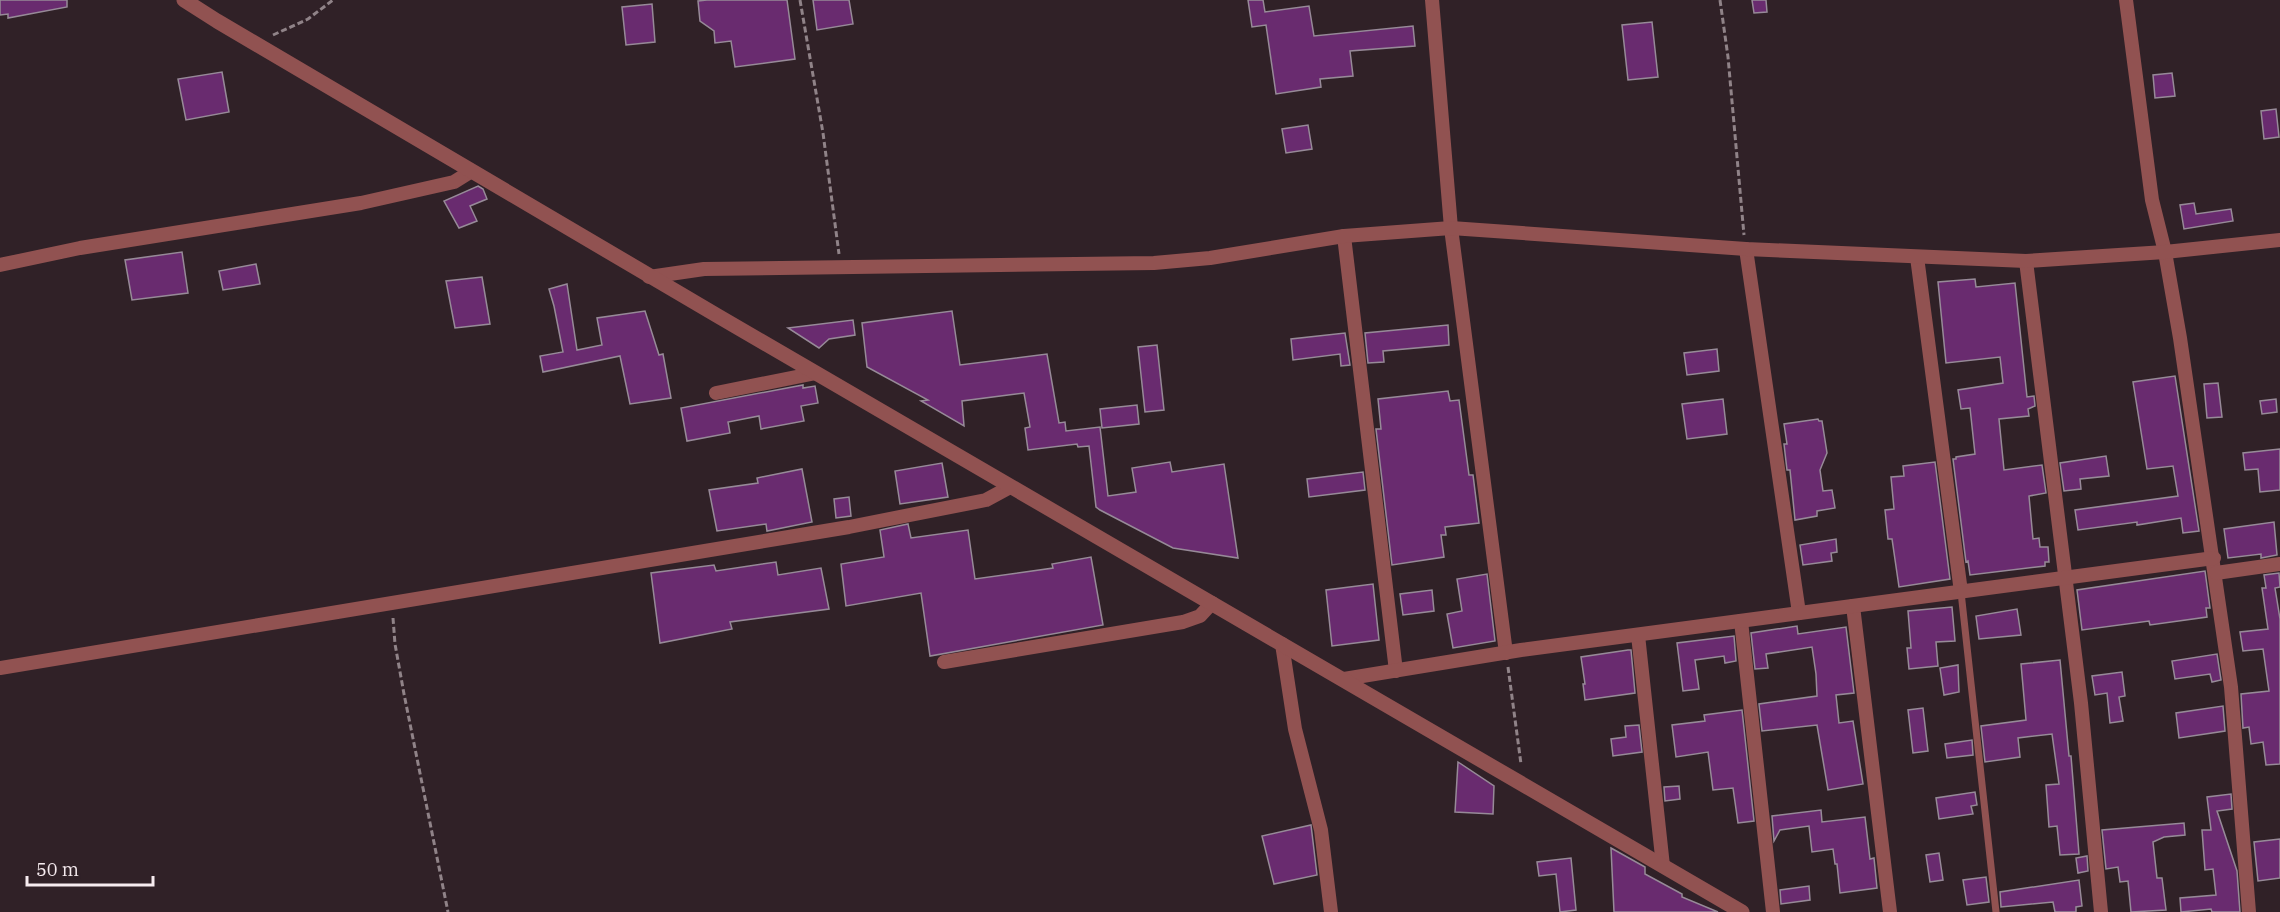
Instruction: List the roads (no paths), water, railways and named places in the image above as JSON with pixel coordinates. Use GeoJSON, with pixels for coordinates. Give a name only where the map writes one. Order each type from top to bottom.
{"type":"FeatureCollection","features":[{"type":"Feature","properties":{"kind":"street"},"geometry":{"type":"LineString","coordinates":[[184,0],[648,277],[1742,912]]}},
{"type":"Feature","properties":{"kind":"street"},"geometry":{"type":"LineString","coordinates":[[1432,0],[1451,228],[1506,653]]}},
{"type":"Feature","properties":{"kind":"street"},"geometry":{"type":"LineString","coordinates":[[2126,0],[2152,200],[2165,252],[2214,558],[2231,687],[2249,912]]}},
{"type":"Feature","properties":{"kind":"street"},"geometry":{"type":"LineString","coordinates":[[0,265],[80,248],[361,203],[454,182],[470,172]]}},
{"type":"Feature","properties":{"kind":"street"},"geometry":{"type":"LineString","coordinates":[[648,277],[704,269],[1154,263],[1210,258],[1344,236],[1451,228],[1746,249],[2026,261],[2165,252],[2280,240]]}},
{"type":"Feature","properties":{"kind":"street"},"geometry":{"type":"LineString","coordinates":[[1344,236],[1396,671]]}},
{"type":"Feature","properties":{"kind":"street"},"geometry":{"type":"LineString","coordinates":[[1746,249],[1799,613]]}},
{"type":"Feature","properties":{"kind":"street"},"geometry":{"type":"LineString","coordinates":[[1917,257],[1960,592]]}},
{"type":"Feature","properties":{"kind":"street"},"geometry":{"type":"LineString","coordinates":[[2026,261],[2081,703],[2102,912]]}},
{"type":"Feature","properties":{"kind":"street"},"geometry":{"type":"LineString","coordinates":[[716,393],[816,373]]}},
{"type":"Feature","properties":{"kind":"street"},"geometry":{"type":"LineString","coordinates":[[0,668],[849,527],[986,500],[1010,487]]}},
{"type":"Feature","properties":{"kind":"street"},"geometry":{"type":"LineString","coordinates":[[1344,680],[1506,653],[2214,558]]}},
{"type":"Feature","properties":{"kind":"street"},"geometry":{"type":"LineString","coordinates":[[2216,573],[2280,564]]}},
{"type":"Feature","properties":{"kind":"street"},"geometry":{"type":"LineString","coordinates":[[944,662],[1183,622],[1200,616],[1212,603]]}},
{"type":"Feature","properties":{"kind":"street"},"geometry":{"type":"LineString","coordinates":[[1853,606],[1890,912]]}},
{"type":"Feature","properties":{"kind":"street"},"geometry":{"type":"LineString","coordinates":[[1741,621],[1773,912]]}},
{"type":"Feature","properties":{"kind":"street"},"geometry":{"type":"LineString","coordinates":[[1638,635],[1663,866]]}},
{"type":"Feature","properties":{"kind":"street"},"geometry":{"type":"LineString","coordinates":[[1282,644],[1295,729],[1321,830],[1331,912]]}},
{"type":"Feature","properties":{"kind":"lane"},"geometry":{"type":"LineString","coordinates":[[1960,592],[1995,912]]}}]}
